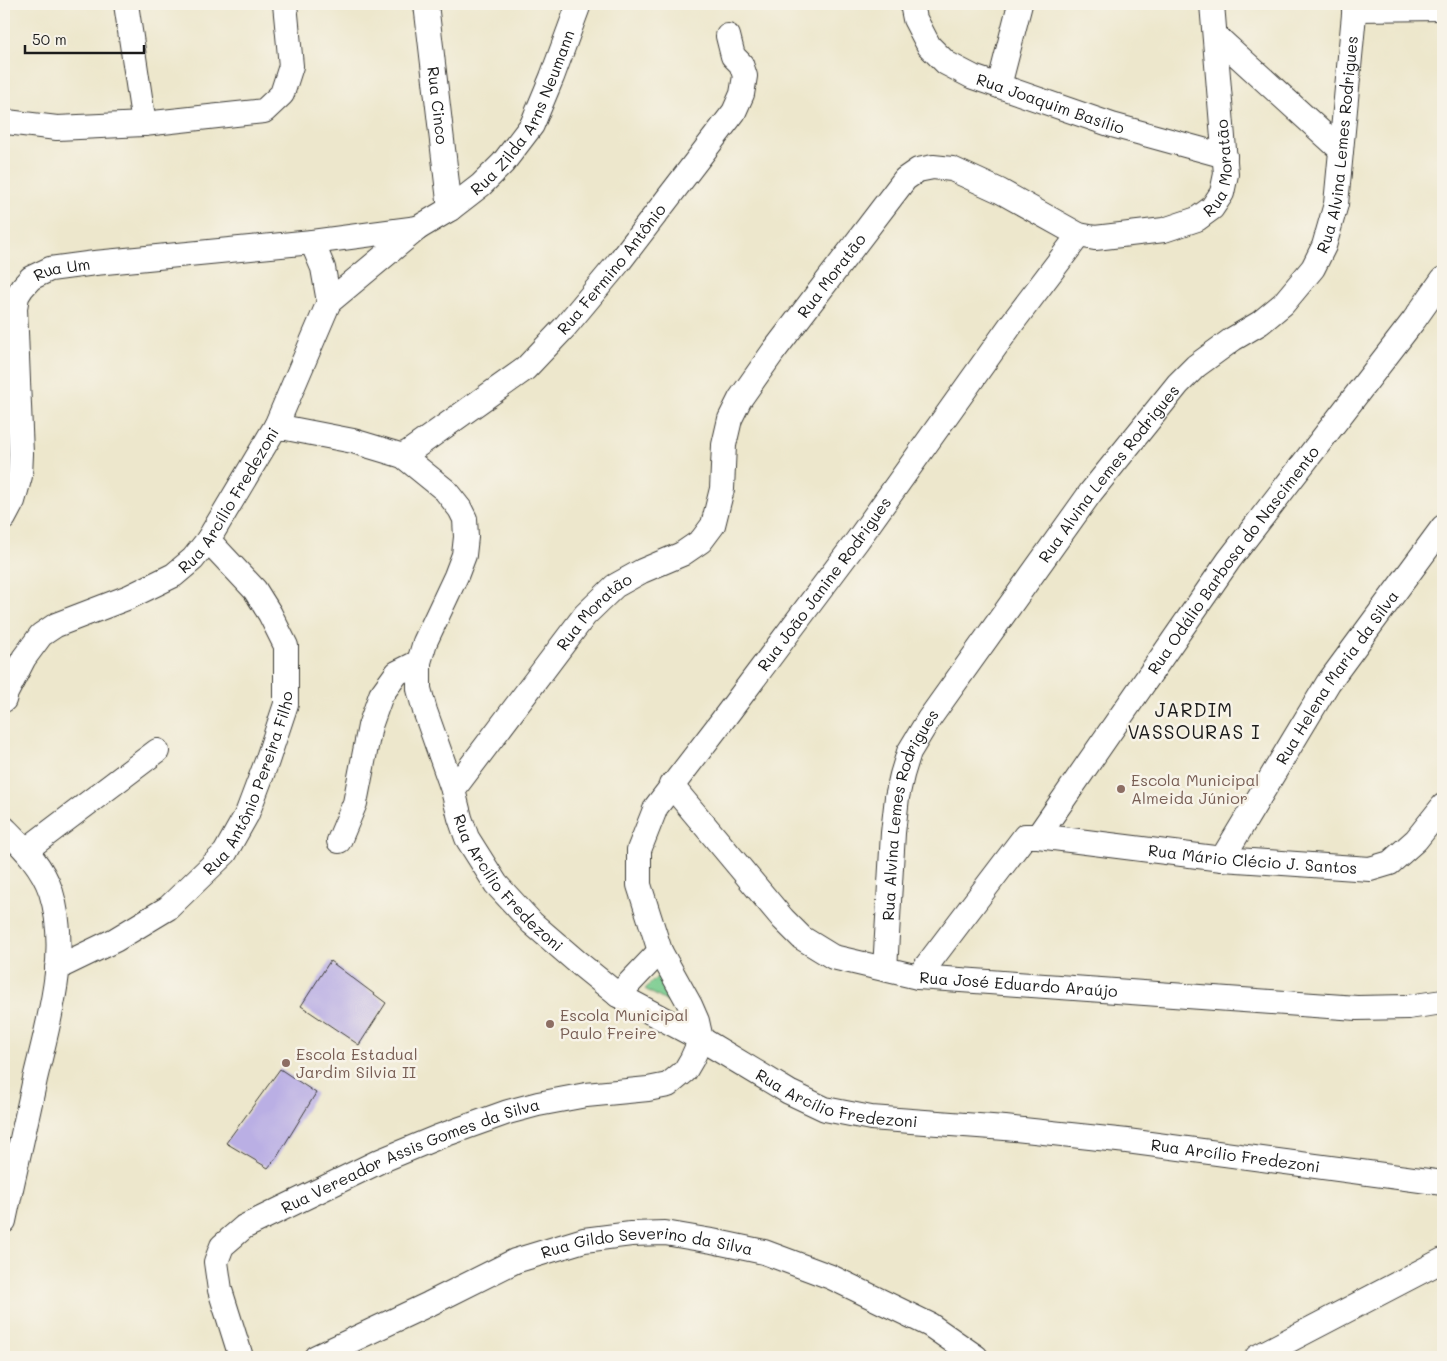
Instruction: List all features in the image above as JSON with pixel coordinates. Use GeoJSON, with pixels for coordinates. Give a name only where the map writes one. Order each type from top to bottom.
{"type":"FeatureCollection","features":[{"type":"Feature","properties":{"kind":"street"},"geometry":{"type":"LineString","coordinates":[[126,4],[144,124]]}},
{"type":"Feature","properties":{"kind":"street"},"geometry":{"type":"LineString","coordinates":[[4,120],[7,122],[57,128],[144,124],[264,110],[282,94],[291,66],[285,4]]}},
{"type":"Feature","properties":{"kind":"street","name":"Rua Cinco"},"geometry":{"type":"LineString","coordinates":[[426,4],[450,209]]}},
{"type":"Feature","properties":{"kind":"street","name":"Rua Zilda Arns Neumann"},"geometry":{"type":"LineString","coordinates":[[418,228],[450,209],[481,185],[504,163],[532,125],[579,4]]}},
{"type":"Feature","properties":{"kind":"street","name":"Rua Joaquim Basílio"},"geometry":{"type":"LineString","coordinates":[[912,4],[915,18],[929,46],[946,63],[973,77],[1112,125],[1226,156]]}},
{"type":"Feature","properties":{"kind":"street"},"geometry":{"type":"LineString","coordinates":[[999,86],[1020,4]]}},
{"type":"Feature","properties":{"kind":"street","name":"Rua Moratão"},"geometry":{"type":"LineString","coordinates":[[453,790],[585,615],[615,586],[642,570],[682,554],[701,541],[713,525],[722,489],[724,446],[730,419],[740,399],[773,352],[905,179],[918,170],[933,167],[952,169],[1000,191],[1079,235],[1095,238],[1164,230],[1197,220],[1212,208],[1222,193],[1226,174],[1226,156],[1212,4]]}},
{"type":"Feature","properties":{"kind":"street"},"geometry":{"type":"LineString","coordinates":[[1354,6],[1443,8]]}},
{"type":"Feature","properties":{"kind":"street","name":"Rua Alvina Lemes Rodrigues"},"geometry":{"type":"LineString","coordinates":[[885,969],[896,806],[909,752],[929,719],[1092,492],[1178,384],[1196,366],[1233,339],[1260,323],[1283,304],[1313,268],[1324,246],[1336,204],[1354,6]]}},
{"type":"Feature","properties":{"kind":"street"},"geometry":{"type":"LineString","coordinates":[[1215,35],[1341,150]]}},
{"type":"Feature","properties":{"kind":"street","name":"Rua Fermino Antônio"},"geometry":{"type":"LineString","coordinates":[[403,456],[525,369],[564,328],[619,262],[734,112],[742,94],[745,76],[742,64],[733,56],[728,36]]}},
{"type":"Feature","properties":{"kind":"street"},"geometry":{"type":"LineString","coordinates":[[276,426],[329,302],[418,228]]}},
{"type":"Feature","properties":{"kind":"street","name":"Rua Um"},"geometry":{"type":"LineString","coordinates":[[4,518],[13,501],[20,476],[21,461],[15,308],[10,294],[22,288],[32,278],[50,269],[95,263],[312,242],[418,228]]}},
{"type":"Feature","properties":{"kind":"street","name":"Rua João Janine Rodrigues"},"geometry":{"type":"LineString","coordinates":[[701,1039],[698,1021],[660,951],[638,885],[639,850],[656,807],[851,548],[1013,322],[1079,235]]}},
{"type":"Feature","properties":{"kind":"street"},"geometry":{"type":"LineString","coordinates":[[312,242],[323,268],[329,302]]}},
{"type":"Feature","properties":{"kind":"street","name":"Rua Odálio Barbosa do Nascimento"},"geometry":{"type":"LineString","coordinates":[[918,977],[1032,836],[1229,560],[1414,320],[1443,279]]}},
{"type":"Feature","properties":{"kind":"street","name":"Rua Arcílio Fredezoni"},"geometry":{"type":"LineString","coordinates":[[4,700],[6,692],[24,658],[41,635],[56,625],[129,597],[174,574],[193,559],[208,540],[276,426],[353,441],[403,456],[445,490],[460,509],[464,519],[466,537],[464,555],[425,642],[419,662],[419,689],[467,838],[496,884],[532,923],[576,962],[618,995],[701,1039],[789,1092],[824,1109],[871,1118],[1005,1128],[1127,1141],[1443,1183]]}},
{"type":"Feature","properties":{"kind":"street","name":"Rua Helena Maria da Silva"},"geometry":{"type":"LineString","coordinates":[[1222,859],[1328,683],[1443,527]]}},
{"type":"Feature","properties":{"kind":"street","name":"Rua Antônio Pereira Filho"},"geometry":{"type":"LineString","coordinates":[[57,968],[115,940],[168,908],[225,853],[248,814],[267,761],[286,704],[286,646],[255,590],[208,540]]}},
{"type":"Feature","properties":{"kind":"street"},"geometry":{"type":"LineString","coordinates":[[339,841],[355,803],[370,726],[381,694],[397,673],[419,662]]}},
{"type":"Feature","properties":{"kind":"street"},"geometry":{"type":"LineString","coordinates":[[26,850],[157,751]]}},
{"type":"Feature","properties":{"kind":"street","name":"Rua José Eduardo Araújo"},"geometry":{"type":"LineString","coordinates":[[671,785],[783,919],[802,938],[833,958],[918,977],[1357,1008],[1408,1007],[1443,1002]]}},
{"type":"Feature","properties":{"kind":"street","name":"Rua Mário Clécio J. Santos"},"geometry":{"type":"LineString","coordinates":[[1032,836],[1222,859],[1370,868],[1390,863],[1416,840],[1443,806]]}},
{"type":"Feature","properties":{"kind":"street"},"geometry":{"type":"LineString","coordinates":[[4,828],[26,850],[41,870],[50,891],[56,915],[58,946],[52,1006],[4,1221]]}},
{"type":"Feature","properties":{"kind":"street"},"geometry":{"type":"LineString","coordinates":[[618,995],[660,951]]}},
{"type":"Feature","properties":{"kind":"street","name":"Rua Vereador Assis Gomes da Silva"},"geometry":{"type":"LineString","coordinates":[[241,1357],[220,1290],[216,1262],[222,1246],[244,1227],[380,1161],[438,1137],[508,1112],[586,1095],[648,1089],[668,1085],[685,1071],[701,1039]]}},
{"type":"Feature","properties":{"kind":"street","name":"Rua Gildo Severino da Silva"},"geometry":{"type":"LineString","coordinates":[[316,1357],[516,1261],[584,1240],[631,1234],[665,1233],[764,1252],[831,1277],[930,1325],[976,1357]]}},
{"type":"Feature","properties":{"kind":"street"},"geometry":{"type":"LineString","coordinates":[[1257,1357],[1443,1260]]}},
{"type":"Feature","properties":{"kind":"green space"},"geometry":{"type":"Polygon","coordinates":[[[663,971],[688,1014],[645,989],[663,971]]]}},
{"type":"Feature","properties":{"kind":"building"},"geometry":{"type":"Polygon","coordinates":[[[330,961],[386,1003],[359,1045],[301,1006],[330,961]]]}},
{"type":"Feature","properties":{"kind":"building"},"geometry":{"type":"Polygon","coordinates":[[[280,1069],[316,1093],[277,1157],[268,1168],[226,1143],[280,1069]]]}},
{"type":"Feature","properties":{"kind":"place","name":"Escola Municipal Almeida Júnior"},"geometry":{"type":"Point","coordinates":[1121,789]}},
{"type":"Feature","properties":{"kind":"place","name":"Escola Municipal Paulo Freire"},"geometry":{"type":"Point","coordinates":[550,1024]}},
{"type":"Feature","properties":{"kind":"place","name":"Escola Estadual Jardim Silvia II"},"geometry":{"type":"Point","coordinates":[286,1063]}},
{"type":"Feature","properties":{"kind":"district","name":"JARDIM VASSOURAS I"},"geometry":{"type":"Point","coordinates":[1194,721]}}]}
